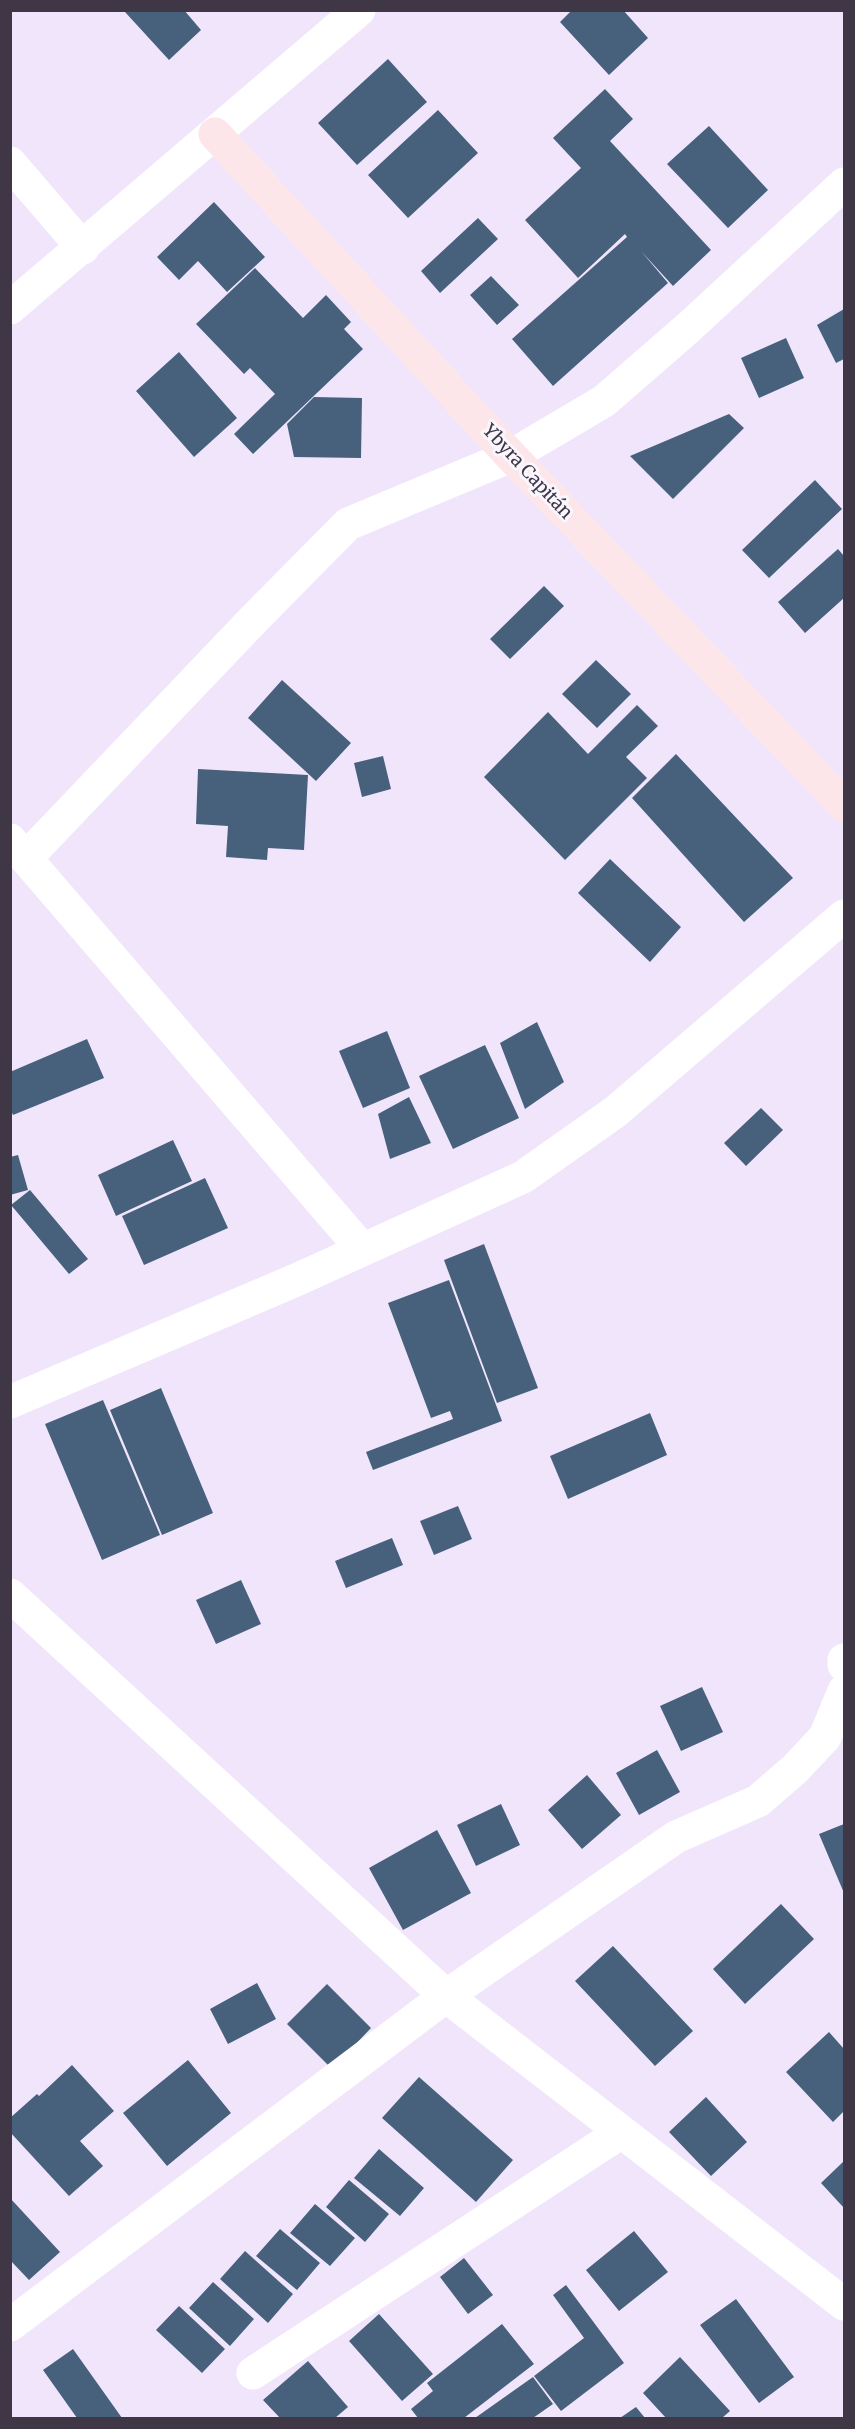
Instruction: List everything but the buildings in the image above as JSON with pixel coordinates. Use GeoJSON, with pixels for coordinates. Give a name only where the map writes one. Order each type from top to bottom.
{"type":"FeatureCollection","features":[{"type":"Feature","properties":{"kind":"street"},"geometry":{"type":"LineString","coordinates":[[10,309],[360,10]]}},
{"type":"Feature","properties":{"kind":"street","name":"Ybyra Capitán"},"geometry":{"type":"LineString","coordinates":[[215,134],[511,456],[844,805]]}},
{"type":"Feature","properties":{"kind":"street"},"geometry":{"type":"LineString","coordinates":[[10,163],[83,248]]}},
{"type":"Feature","properties":{"kind":"street"},"geometry":{"type":"LineString","coordinates":[[362,1249],[18,849],[348,524],[511,456],[604,401],[688,328],[844,184]]}},
{"type":"Feature","properties":{"kind":"street"},"geometry":{"type":"LineString","coordinates":[[10,1402],[285,1285],[523,1177],[615,1112],[844,916]]}},
{"type":"Feature","properties":{"kind":"street"},"geometry":{"type":"LineString","coordinates":[[10,1594],[446,1996],[620,2133],[844,2304]]}},
{"type":"Feature","properties":{"kind":"street"},"geometry":{"type":"LineString","coordinates":[[844,1660],[844,1665]]}},
{"type":"Feature","properties":{"kind":"street"},"geometry":{"type":"LineString","coordinates":[[10,2325],[446,1996],[676,1837],[758,1801],[795,1769],[825,1737],[844,1691]]}},
{"type":"Feature","properties":{"kind":"street"},"geometry":{"type":"LineString","coordinates":[[254,2373],[620,2133]]}}]}
